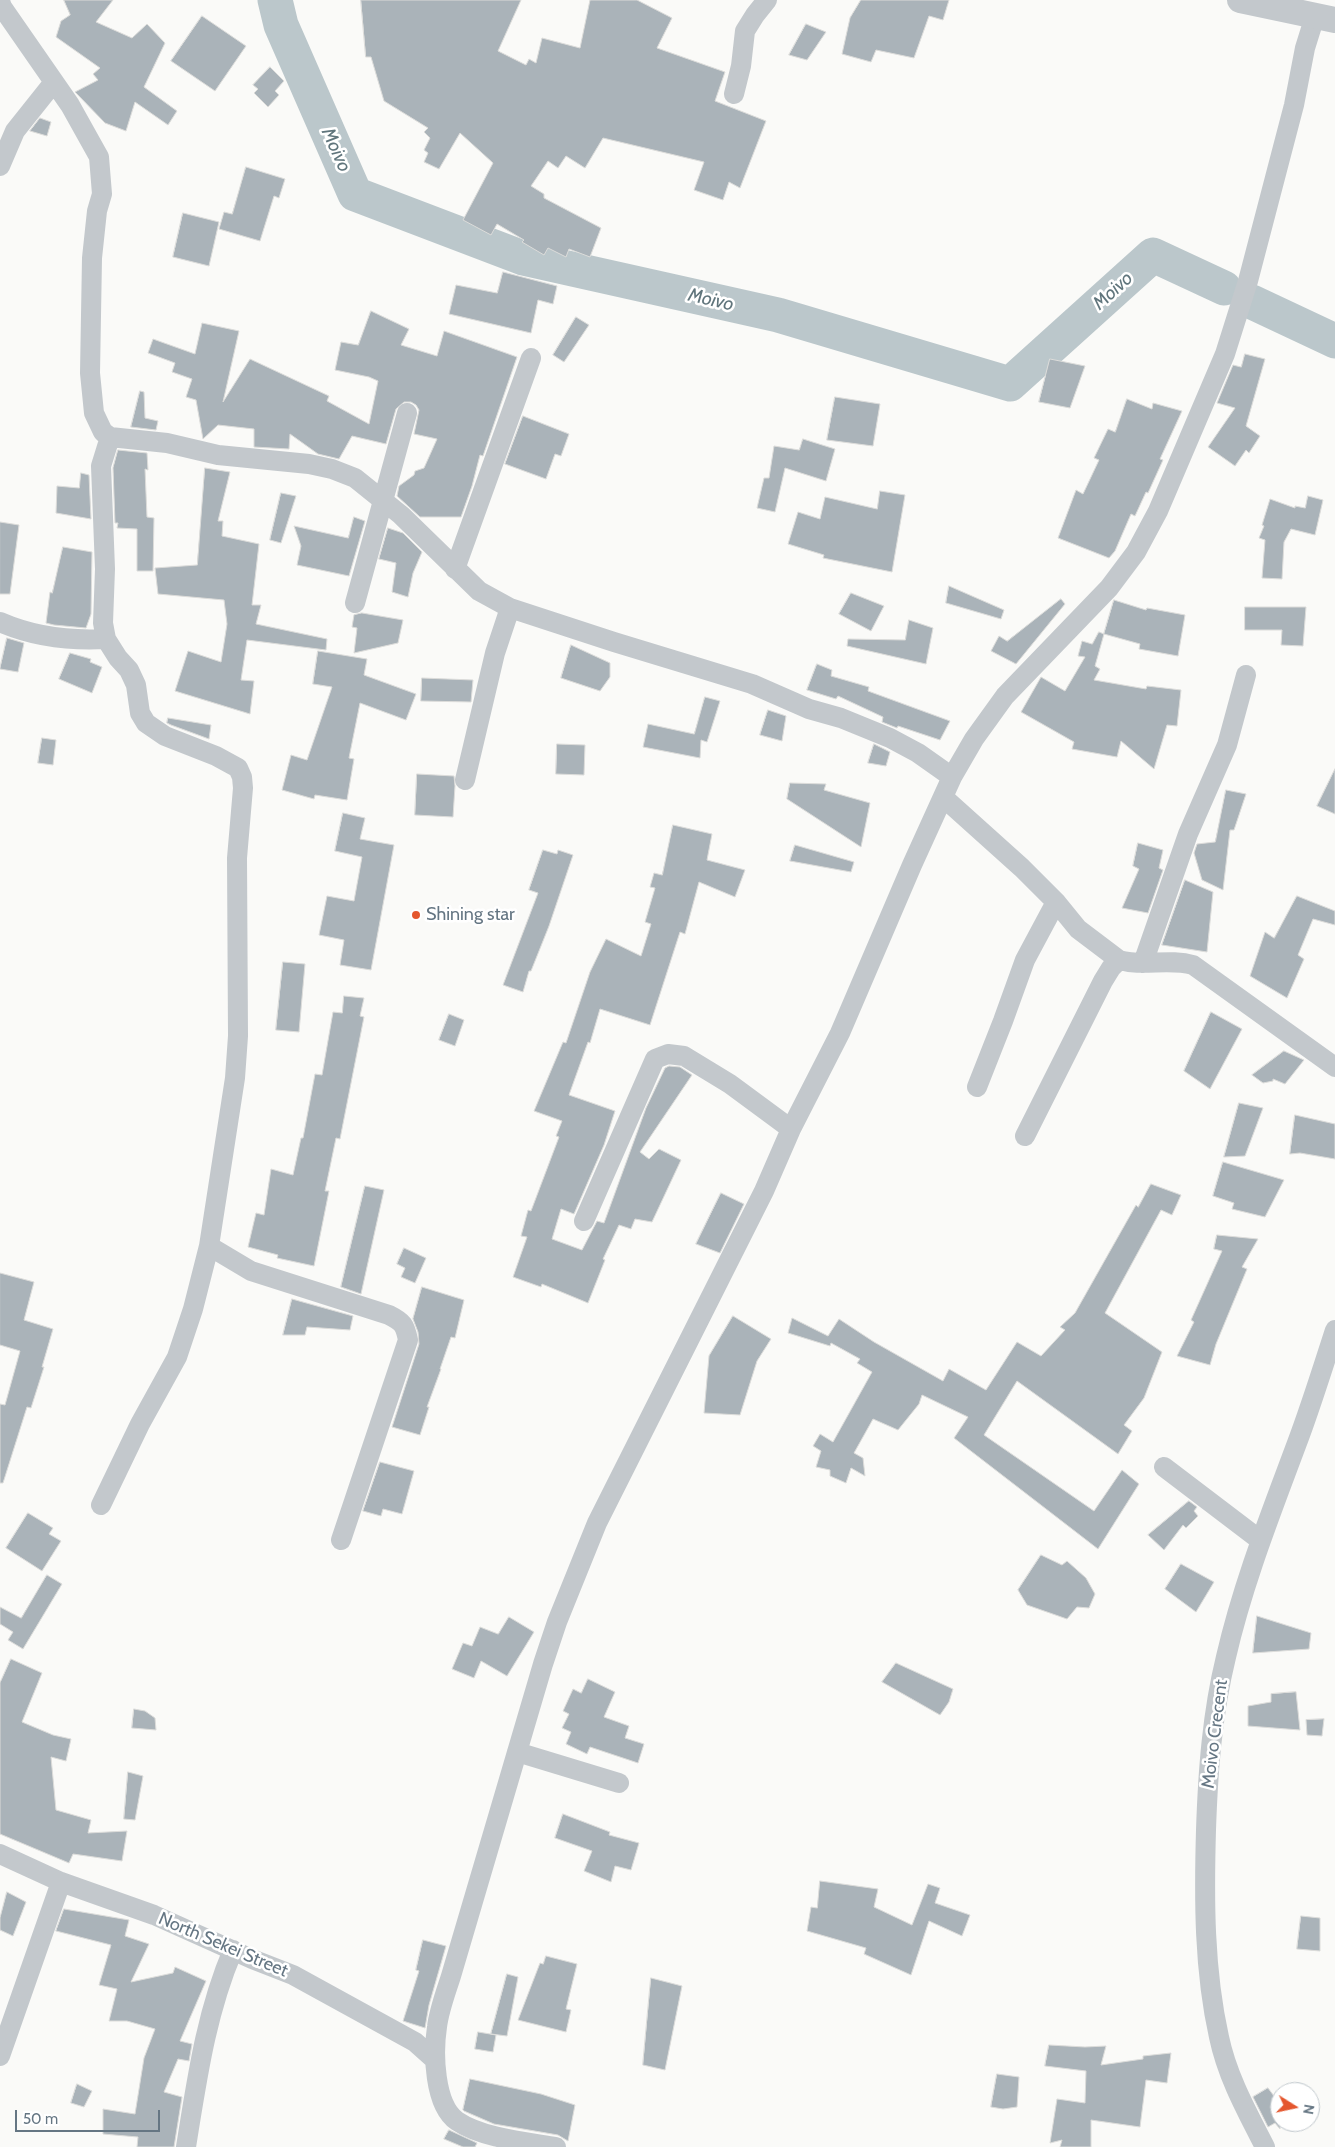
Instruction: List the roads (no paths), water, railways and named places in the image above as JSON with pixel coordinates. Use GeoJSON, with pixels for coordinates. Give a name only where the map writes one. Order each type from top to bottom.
{"type":"FeatureCollection","features":[{"type":"Feature","properties":{"kind":"street"},"geometry":{"type":"LineString","coordinates":[[734,94],[741,66],[745,31],[767,0]]}},
{"type":"Feature","properties":{"kind":"street"},"geometry":{"type":"LineString","coordinates":[[556,2147],[500,2142],[471,2129],[449,2115],[441,2097],[434,2059],[437,2026],[557,1622],[597,1523],[764,1191],[791,1129],[840,1033],[952,777],[974,739],[1005,696],[1109,588],[1136,552],[1158,511],[1225,354],[1245,290],[1294,104],[1306,48],[1325,18],[1240,0]]}},
{"type":"Feature","properties":{"kind":"street"},"geometry":{"type":"LineString","coordinates":[[0,1],[86,130],[99,158],[102,194],[92,258],[90,373],[94,413],[103,432],[110,437],[167,443],[218,455],[309,464],[332,469],[355,478],[400,515],[479,591],[510,608],[752,684],[809,709],[841,718],[890,738],[918,753],[952,777]]}},
{"type":"Feature","properties":{"kind":"street"},"geometry":{"type":"LineString","coordinates":[[0,166],[15,131],[54,82]]}},
{"type":"Feature","properties":{"kind":"street"},"geometry":{"type":"LineString","coordinates":[[455,569],[531,358]]}},
{"type":"Feature","properties":{"kind":"street"},"geometry":{"type":"LineString","coordinates":[[355,604],[407,413]]}},
{"type":"Feature","properties":{"kind":"street"},"geometry":{"type":"LineString","coordinates":[[101,1505],[140,1424],[176,1357],[193,1309],[209,1246],[235,1078],[238,1036],[237,858],[243,788],[242,777],[238,768],[216,756],[165,736],[146,723],[140,713],[136,685],[106,639],[103,623],[105,560],[101,466],[110,437]]}},
{"type":"Feature","properties":{"kind":"street"},"geometry":{"type":"LineString","coordinates":[[465,780],[495,653],[510,608]]}},
{"type":"Feature","properties":{"kind":"street"},"geometry":{"type":"LineString","coordinates":[[0,622],[37,635],[88,640],[106,639]]}},
{"type":"Feature","properties":{"kind":"street"},"geometry":{"type":"LineString","coordinates":[[1143,963],[1188,834],[1228,745],[1246,675]]}},
{"type":"Feature","properties":{"kind":"street"},"geometry":{"type":"LineString","coordinates":[[943,797],[1056,902],[1078,929],[1119,960],[1143,963],[1173,962],[1193,965],[1335,1067]]}},
{"type":"Feature","properties":{"kind":"street"},"geometry":{"type":"LineString","coordinates":[[976,1086],[1003,1021],[1025,960],[1056,902]]}},
{"type":"Feature","properties":{"kind":"street"},"geometry":{"type":"LineString","coordinates":[[1025,1136],[1103,981],[1111,968],[1119,960]]}},
{"type":"Feature","properties":{"kind":"street"},"geometry":{"type":"LineString","coordinates":[[584,1221],[655,1059],[668,1054],[684,1056],[730,1084],[791,1129]]}},
{"type":"Feature","properties":{"kind":"street"},"geometry":{"type":"LineString","coordinates":[[209,1246],[251,1271],[389,1315],[399,1320],[406,1328],[408,1340],[341,1540]]}},
{"type":"Feature","properties":{"kind":"street","name":"Moivo Crecent"},"geometry":{"type":"LineString","coordinates":[[1265,2147],[1240,2100],[1219,2039],[1208,1968],[1204,1875],[1208,1776],[1216,1703],[1226,1655],[1260,1540],[1298,1440],[1335,1330]]}},
{"type":"Feature","properties":{"kind":"street"},"geometry":{"type":"LineString","coordinates":[[1164,1466],[1260,1540]]}},
{"type":"Feature","properties":{"kind":"street"},"geometry":{"type":"LineString","coordinates":[[517,1752],[618,1783]]}},
{"type":"Feature","properties":{"kind":"street","name":"North Sekei Street"},"geometry":{"type":"LineString","coordinates":[[0,1854],[61,1882],[154,1915],[234,1950],[252,1960],[293,1974],[415,2042],[434,2059]]}},
{"type":"Feature","properties":{"kind":"street"},"geometry":{"type":"LineString","coordinates":[[0,2056],[61,1882]]}},
{"type":"Feature","properties":{"kind":"street"},"geometry":{"type":"LineString","coordinates":[[186,2147],[202,2047],[220,1981],[234,1950]]}},
{"type":"Feature","properties":{"kind":"waterway","name":"Moivo"},"geometry":{"type":"LineString","coordinates":[[275,0],[281,25],[355,194],[523,258],[778,315],[1010,384],[1153,255],[1224,288]]}},
{"type":"Feature","properties":{"kind":"waterway","name":"Moivo"},"geometry":{"type":"LineString","coordinates":[[1252,302],[1335,341]]}},
{"type":"Feature","properties":{"kind":"place","name":"Shining star"},"geometry":{"type":"Point","coordinates":[416,915]}}]}
